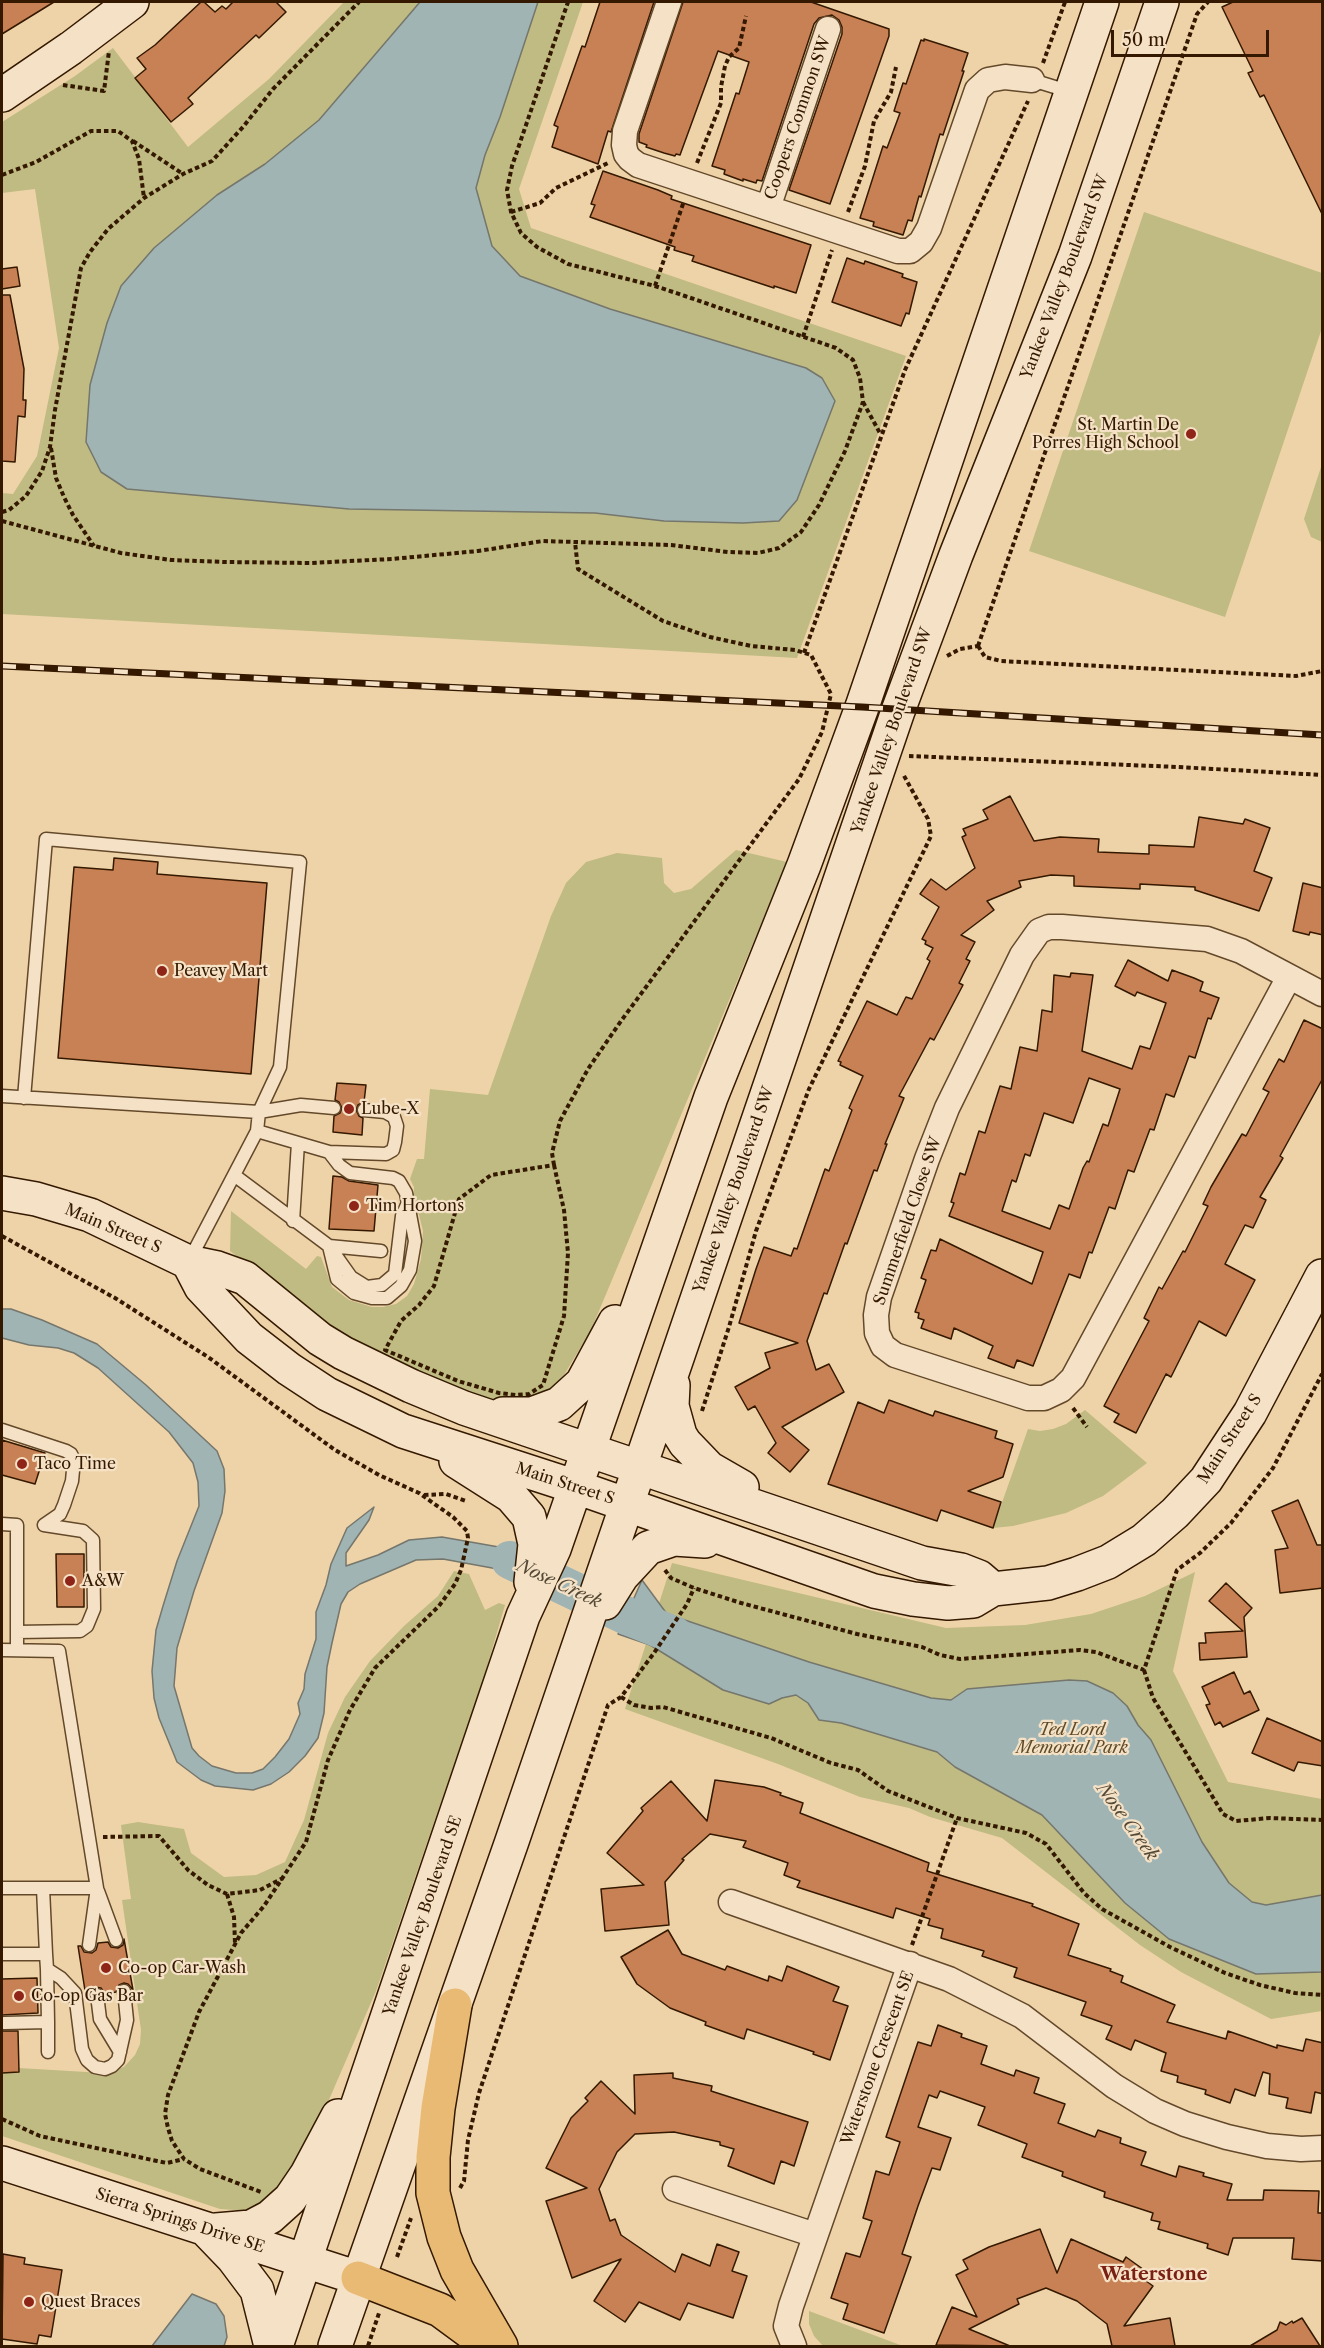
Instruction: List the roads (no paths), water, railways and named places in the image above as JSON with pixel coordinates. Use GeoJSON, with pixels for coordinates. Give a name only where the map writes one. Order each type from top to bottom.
{"type":"FeatureCollection","features":[{"type":"Feature","properties":{"kind":"highway"},"geometry":{"type":"LineString","coordinates":[[455,2005],[437,2118],[433,2157],[433,2193],[444,2237],[457,2270],[501,2346]]}},
{"type":"Feature","properties":{"kind":"highway"},"geometry":{"type":"LineString","coordinates":[[358,2278],[440,2310],[489,2346]]}},
{"type":"Feature","properties":{"kind":"main road"},"geometry":{"type":"LineString","coordinates":[[2,95],[80,42],[132,2]]}},
{"type":"Feature","properties":{"kind":"main road"},"geometry":{"type":"LineString","coordinates":[[464,1408],[512,1416],[532,1414],[559,1404],[582,1383],[608,1338],[711,1097],[804,865],[862,707],[1102,2]]}},
{"type":"Feature","properties":{"kind":"main road","name":"Yankee Valley Boulevard SW"},"geometry":{"type":"LineString","coordinates":[[628,1505],[785,1038],[920,650],[1075,256],[1162,2]]}},
{"type":"Feature","properties":{"kind":"main road"},"geometry":{"type":"LineString","coordinates":[[589,1449],[711,1097]]}},
{"type":"Feature","properties":{"kind":"main road","name":"Main Street S"},"geometry":{"type":"LineString","coordinates":[[2,1193],[36,1199],[90,1215],[188,1262],[217,1268],[244,1278],[320,1339],[343,1353],[411,1386],[464,1408],[922,1563],[961,1570],[979,1577],[993,1589]]}},
{"type":"Feature","properties":{"kind":"main road","name":"Main Street S"},"geometry":{"type":"LineString","coordinates":[[188,1262],[201,1287],[223,1313],[265,1351],[327,1394],[403,1431],[576,1487],[874,1591],[948,1603],[973,1601],[993,1589],[1048,1583],[1108,1562],[1144,1540],[1175,1513],[1206,1480],[1250,1413],[1323,1276]]}},
{"type":"Feature","properties":{"kind":"main road"},"geometry":{"type":"LineString","coordinates":[[673,1371],[672,1406],[675,1420],[680,1435],[698,1459],[731,1481],[855,1540]]}},
{"type":"Feature","properties":{"kind":"main road"},"geometry":{"type":"LineString","coordinates":[[403,1431],[511,1496],[529,1517],[535,1544],[532,1574],[523,1616]]}},
{"type":"Feature","properties":{"kind":"main road","name":"Yankee Valley Boulevard SE"},"geometry":{"type":"LineString","coordinates":[[276,2346],[523,1616],[554,1549],[589,1449]]}},
{"type":"Feature","properties":{"kind":"main road"},"geometry":{"type":"LineString","coordinates":[[335,2346],[628,1505]]}},
{"type":"Feature","properties":{"kind":"main road"},"geometry":{"type":"LineString","coordinates":[[582,1636],[622,1576],[648,1548],[674,1539],[737,1544]]}},
{"type":"Feature","properties":{"kind":"main road"},"geometry":{"type":"LineString","coordinates":[[206,2231],[251,2227],[270,2217],[290,2199],[312,2165],[384,2030]]}},
{"type":"Feature","properties":{"kind":"main road","name":"Sierra Springs Drive SE"},"geometry":{"type":"LineString","coordinates":[[2,2163],[206,2231],[358,2278]]}},
{"type":"Feature","properties":{"kind":"main road"},"geometry":{"type":"LineString","coordinates":[[206,2231],[233,2258],[257,2290],[271,2346]]}},
{"type":"Feature","properties":{"kind":"street","name":"Coopers Common SW"},"geometry":{"type":"LineString","coordinates":[[669,2],[625,131],[626,154],[638,165],[898,252],[910,251],[921,242],[929,228],[977,90],[988,80],[1005,77],[1035,81]]}},
{"type":"Feature","properties":{"kind":"street","name":"Coopers Common SW"},"geometry":{"type":"LineString","coordinates":[[768,208],[828,29]]}},
{"type":"Feature","properties":{"kind":"street","name":"Summerfield Close SW"},"geometry":{"type":"LineString","coordinates":[[1289,976],[1072,1378],[1061,1390],[1044,1398],[1028,1398],[895,1355],[883,1346],[877,1333],[876,1315],[879,1297],[927,1159],[948,1108],[1022,955],[1039,931],[1049,927],[1062,927],[1207,939],[1241,951],[1289,976],[1323,994]]}},
{"type":"Feature","properties":{"kind":"street"},"geometry":{"type":"LineString","coordinates":[[730,1902],[908,1964]]}},
{"type":"Feature","properties":{"kind":"street","name":"Waterstone Crescent SE"},"geometry":{"type":"LineString","coordinates":[[794,2346],[786,2326],[791,2306],[908,1964],[949,1978],[1022,2016],[1114,2086],[1155,2111],[1185,2124],[1267,2146],[1323,2148]]}},
{"type":"Feature","properties":{"kind":"street"},"geometry":{"type":"LineString","coordinates":[[675,2189],[815,2235]]}},
{"type":"Feature","properties":{"kind":"lane"},"geometry":{"type":"LineString","coordinates":[[1035,81],[1072,93]]}},
{"type":"Feature","properties":{"kind":"lane"},"geometry":{"type":"LineString","coordinates":[[24,1098],[46,839],[300,862],[280,1067],[259,1112],[257,1131],[188,1262]]}},
{"type":"Feature","properties":{"kind":"lane"},"geometry":{"type":"LineString","coordinates":[[2,1096],[259,1112],[301,1105],[334,1108]]}},
{"type":"Feature","properties":{"kind":"lane"},"geometry":{"type":"LineString","coordinates":[[257,1131],[329,1152],[386,1154],[393,1150],[397,1126],[394,1117],[385,1112],[364,1110]]}},
{"type":"Feature","properties":{"kind":"lane"},"geometry":{"type":"LineString","coordinates":[[293,1221],[298,1143]]}},
{"type":"Feature","properties":{"kind":"lane"},"geometry":{"type":"LineString","coordinates":[[329,1152],[339,1166],[350,1173],[393,1178],[399,1181],[406,1193],[415,1241],[410,1270],[401,1286],[387,1298],[372,1298],[354,1293],[337,1279],[329,1246]]}},
{"type":"Feature","properties":{"kind":"lane"},"geometry":{"type":"LineString","coordinates":[[234,1175],[329,1246],[381,1251]]}},
{"type":"Feature","properties":{"kind":"lane"},"geometry":{"type":"LineString","coordinates":[[2,1430],[66,1450],[71,1454],[74,1468],[64,1505],[60,1514],[44,1525],[83,1531],[93,1540],[94,1609],[87,1626],[80,1631],[70,1632],[17,1632]]}},
{"type":"Feature","properties":{"kind":"lane"},"geometry":{"type":"LineString","coordinates":[[2,1524],[17,1525],[17,1650]]}},
{"type":"Feature","properties":{"kind":"lane"},"geometry":{"type":"LineString","coordinates":[[2,1650],[60,1651],[97,1888],[116,1940]]}},
{"type":"Feature","properties":{"kind":"lane"},"geometry":{"type":"LineString","coordinates":[[2,1888],[97,1888]]}},
{"type":"Feature","properties":{"kind":"lane"},"geometry":{"type":"LineString","coordinates":[[43,1888],[48,2052]]}},
{"type":"Feature","properties":{"kind":"lane"},"geometry":{"type":"LineString","coordinates":[[89,1945],[97,1888]]}},
{"type":"Feature","properties":{"kind":"lane"},"geometry":{"type":"LineString","coordinates":[[2,1954],[46,1954]]}},
{"type":"Feature","properties":{"kind":"lane"},"geometry":{"type":"LineString","coordinates":[[47,1969],[61,1978],[75,1993],[82,2049],[87,2060],[95,2067],[112,2066],[118,2060],[127,2020],[124,1991]]}},
{"type":"Feature","properties":{"kind":"lane"},"geometry":{"type":"LineString","coordinates":[[97,1995],[100,2019],[120,2052]]}},
{"type":"Feature","properties":{"kind":"lane"},"geometry":{"type":"LineString","coordinates":[[4,2023],[48,2022]]}},
{"type":"Feature","properties":{"kind":"water"},"geometry":{"type":"Polygon","coordinates":[[[420,2],[538,2],[485,155],[476,188],[492,246],[520,276],[610,309],[806,368],[822,378],[835,401],[797,500],[779,521],[743,523],[664,521],[595,513],[349,509],[127,489],[101,472],[86,442],[90,385],[107,323],[121,286],[154,248],[217,195],[265,164],[319,120],[420,2]]]}},
{"type":"Feature","properties":{"kind":"water"},"geometry":{"type":"Polygon","coordinates":[[[2,1309],[11,1309],[42,1320],[97,1344],[146,1385],[217,1451],[224,1469],[225,1491],[222,1513],[194,1591],[177,1648],[174,1686],[192,1748],[212,1766],[236,1773],[252,1773],[263,1769],[289,1739],[300,1714],[298,1703],[304,1689],[305,1674],[316,1639],[316,1612],[331,1564],[347,1528],[374,1507],[369,1520],[346,1553],[346,1566],[378,1555],[409,1540],[442,1537],[516,1550],[514,1572],[443,1559],[416,1560],[360,1584],[348,1592],[341,1604],[327,1667],[324,1713],[318,1738],[305,1756],[289,1772],[271,1784],[253,1790],[215,1786],[201,1780],[177,1762],[159,1718],[154,1698],[152,1671],[156,1630],[177,1561],[199,1506],[198,1482],[193,1463],[169,1432],[98,1368],[74,1353],[58,1348],[29,1345],[2,1338],[2,1309]]]}},
{"type":"Feature","properties":{"kind":"water"},"geometry":{"type":"Polygon","coordinates":[[[642,1580],[667,1614],[809,1662],[931,1698],[951,1700],[967,1689],[1069,1680],[1087,1681],[1113,1693],[1127,1706],[1138,1725],[1151,1740],[1202,1842],[1229,1883],[1252,1902],[1266,1905],[1322,1895],[1322,1972],[1256,1974],[1169,1939],[1125,1903],[1042,1815],[955,1767],[937,1752],[841,1723],[819,1720],[808,1703],[796,1695],[769,1704],[723,1690],[650,1645],[618,1634],[642,1580]]]}},
{"type":"Feature","properties":{"kind":"water"},"geometry":{"type":"Polygon","coordinates":[[[192,2294],[216,2304],[224,2316],[227,2337],[224,2346],[152,2346],[192,2294]]]}},
{"type":"Feature","properties":{"kind":"waterway","name":"Nose Creek"},"geometry":{"type":"LineString","coordinates":[[510,1560],[627,1616],[674,1635]]}},
{"type":"Feature","properties":{"kind":"railway"},"geometry":{"type":"LineString","coordinates":[[2,666],[862,707],[1322,735]]}},
{"type":"Feature","properties":{"kind":"place","name":"St. Martin De Porres High School"},"geometry":{"type":"Point","coordinates":[1191,434]}},
{"type":"Feature","properties":{"kind":"place","name":"Peavey Mart"},"geometry":{"type":"Point","coordinates":[162,971]}},
{"type":"Feature","properties":{"kind":"place","name":"Lube-X"},"geometry":{"type":"Point","coordinates":[349,1109]}},
{"type":"Feature","properties":{"kind":"place","name":"Tim Hortons"},"geometry":{"type":"Point","coordinates":[354,1206]}},
{"type":"Feature","properties":{"kind":"place","name":"Taco Time"},"geometry":{"type":"Point","coordinates":[22,1464]}},
{"type":"Feature","properties":{"kind":"place","name":"A&W"},"geometry":{"type":"Point","coordinates":[70,1581]}},
{"type":"Feature","properties":{"kind":"place","name":"Co-op Car-Wash"},"geometry":{"type":"Point","coordinates":[106,1968]}},
{"type":"Feature","properties":{"kind":"place","name":"Co-op Gas Bar"},"geometry":{"type":"Point","coordinates":[19,1996]}},
{"type":"Feature","properties":{"kind":"place","name":"Quest Braces"},"geometry":{"type":"Point","coordinates":[29,2302]}},
{"type":"Feature","properties":{"kind":"district","name":"Waterstone"},"geometry":{"type":"Point","coordinates":[1154,2275]}},
{"type":"Feature","properties":{"kind":"park label","name":"Ted Lord Memorial Park"},"geometry":{"type":"Point","coordinates":[1072,1739]}}]}
